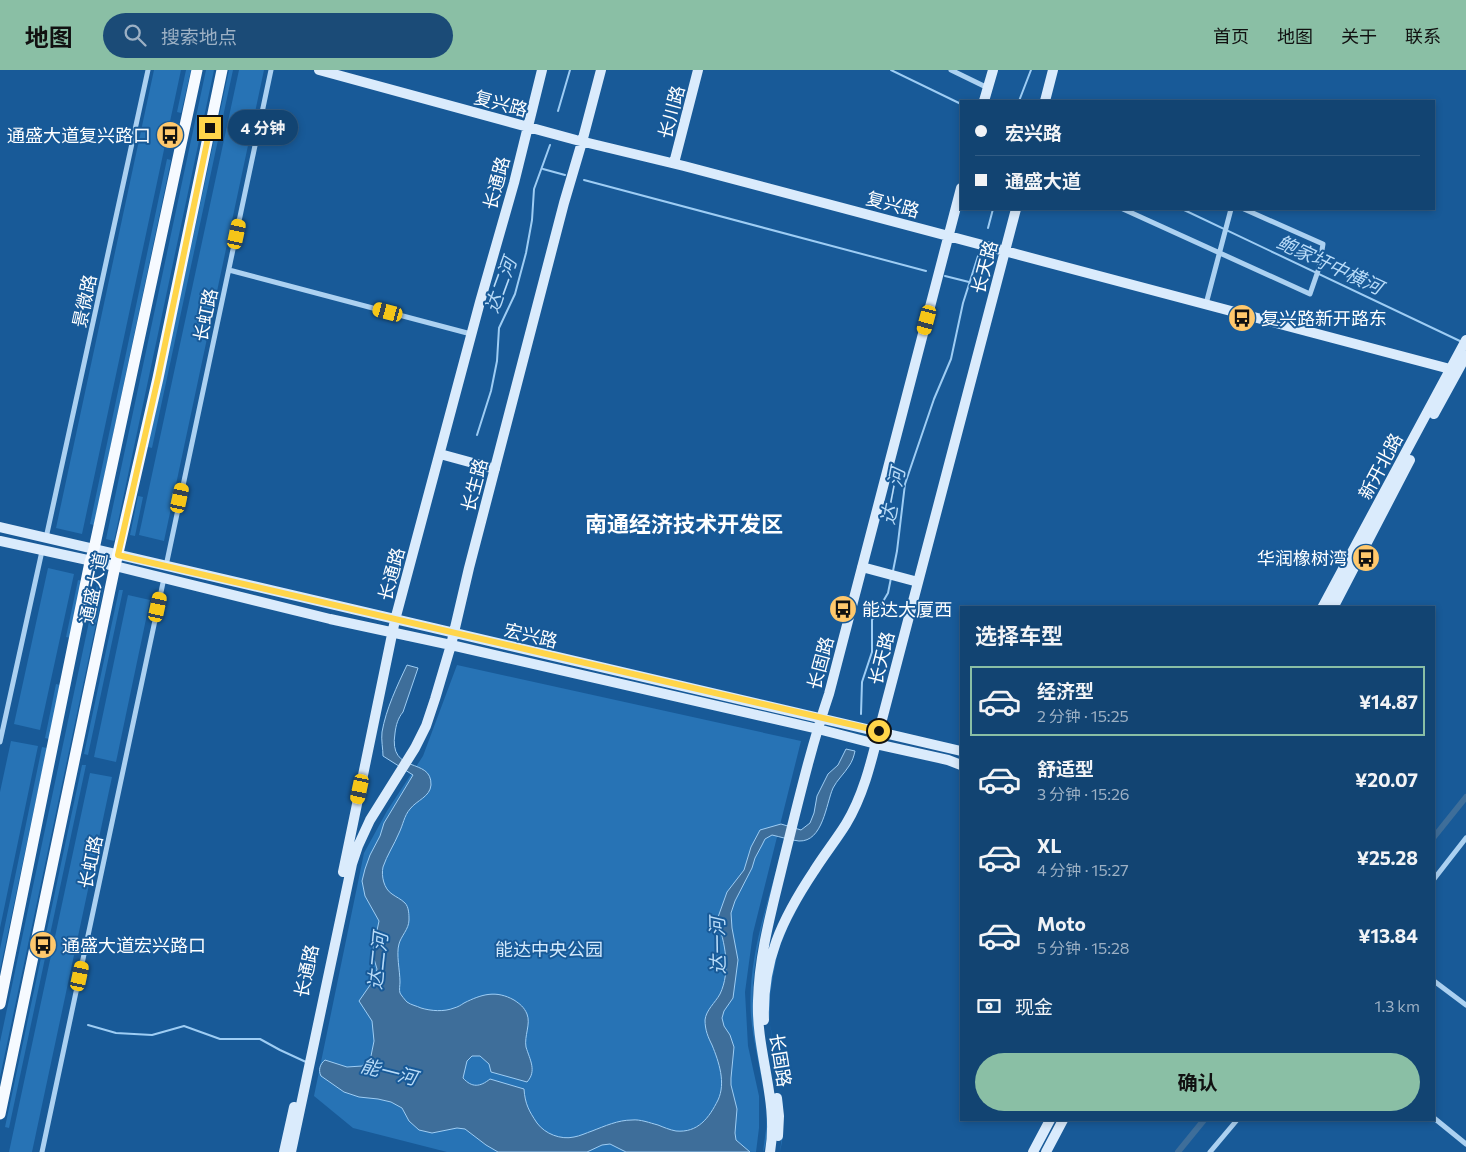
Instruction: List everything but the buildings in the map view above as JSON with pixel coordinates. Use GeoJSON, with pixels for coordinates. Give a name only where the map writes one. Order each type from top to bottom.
{"type":"FeatureCollection","features":[{"type":"Feature","properties":{"kind":"main road","name":"通盛大道"},"geometry":{"type":"LineString","coordinates":[[0,1004],[90,562],[197,70]]}},
{"type":"Feature","properties":{"kind":"main road","name":"通盛大道"},"geometry":{"type":"LineString","coordinates":[[0,1114],[116,561],[158,378],[222,70]]}},
{"type":"Feature","properties":{"kind":"street","name":"景微路"},"geometry":{"type":"LineString","coordinates":[[46,538],[148,70]]}},
{"type":"Feature","properties":{"kind":"street","name":"长虹路"},"geometry":{"type":"LineString","coordinates":[[166,566],[271,70]]}},
{"type":"Feature","properties":{"kind":"street","name":"复兴路"},"geometry":{"type":"LineString","coordinates":[[319,70],[950,232],[1457,368]]}},
{"type":"Feature","properties":{"kind":"street","name":"复兴路"},"geometry":{"type":"LineString","coordinates":[[343,70],[528,124]]}},
{"type":"Feature","properties":{"kind":"street","name":"长通路"},"geometry":{"type":"LineString","coordinates":[[284,1152],[392,632],[471,334],[514,183],[542,70]]}},
{"type":"Feature","properties":{"kind":"street","name":"长生路"},"geometry":{"type":"LineString","coordinates":[[345,894],[358,846],[370,820],[408,761],[426,726],[435,699],[451,645],[469,568],[564,203],[601,70]]}},
{"type":"Feature","properties":{"kind":"street","name":"长川路"},"geometry":{"type":"LineString","coordinates":[[675,160],[698,70]]}},
{"type":"Feature","properties":{"kind":"street"},"geometry":{"type":"LineString","coordinates":[[951,70],[988,88]]}},
{"type":"Feature","properties":{"kind":"street"},"geometry":{"type":"LineString","coordinates":[[984,100],[993,70]]}},
{"type":"Feature","properties":{"kind":"street"},"geometry":{"type":"LineString","coordinates":[[1044,100],[1053,70]]}},
{"type":"Feature","properties":{"kind":"street","name":"长固路"},"geometry":{"type":"LineString","coordinates":[[770,1152],[771,1112],[769,1084],[760,1042],[758,999],[763,948],[788,841],[829,694],[960,192]]}},
{"type":"Feature","properties":{"kind":"street","name":"长天路"},"geometry":{"type":"LineString","coordinates":[[766,1042],[764,1018],[766,980],[773,948],[782,925],[799,895],[846,823],[863,786],[876,744],[1016,210]]}},
{"type":"Feature","properties":{"kind":"street"},"geometry":{"type":"LineString","coordinates":[[1125,210],[1310,294],[1316,279],[1324,244],[1246,210]]}},
{"type":"Feature","properties":{"kind":"street"},"geometry":{"type":"LineString","coordinates":[[1207,301],[1231,210]]}},
{"type":"Feature","properties":{"kind":"street"},"geometry":{"type":"LineString","coordinates":[[229,270],[471,334]]}},
{"type":"Feature","properties":{"kind":"street","name":"新开北路"},"geometry":{"type":"LineString","coordinates":[[1334,606],[1457,368],[1465,347]]}},
{"type":"Feature","properties":{"kind":"street","name":"新开北路"},"geometry":{"type":"LineString","coordinates":[[1323,606],[1457,368]]}},
{"type":"Feature","properties":{"kind":"street"},"geometry":{"type":"LineString","coordinates":[[440,454],[495,469]]}},
{"type":"Feature","properties":{"kind":"street","name":"宏兴路"},"geometry":{"type":"LineString","coordinates":[[0,528],[94,549],[116,561],[164,578],[330,619],[818,729],[948,760],[960,765]]}},
{"type":"Feature","properties":{"kind":"street","name":"宏兴路"},"geometry":{"type":"LineString","coordinates":[[0,541],[90,562],[116,561],[166,566],[960,751]]}},
{"type":"Feature","properties":{"kind":"street"},"geometry":{"type":"LineString","coordinates":[[0,742],[42,551]]}},
{"type":"Feature","properties":{"kind":"street"},"geometry":{"type":"LineString","coordinates":[[862,567],[918,582]]}},
{"type":"Feature","properties":{"kind":"street","name":"长虹路"},"geometry":{"type":"LineString","coordinates":[[42,1152],[164,578]]}},
{"type":"Feature","properties":{"kind":"street"},"geometry":{"type":"LineString","coordinates":[[1435,878],[1466,838]]}},
{"type":"Feature","properties":{"kind":"street","name":"长通路"},"geometry":{"type":"LineString","coordinates":[[291,1152],[345,894]]}},
{"type":"Feature","properties":{"kind":"street"},"geometry":{"type":"LineString","coordinates":[[1435,982],[1466,1005]]}},
{"type":"Feature","properties":{"kind":"street","name":"长固路"},"geometry":{"type":"LineString","coordinates":[[766,1042],[774,1077],[779,1116],[775,1152]]}},
{"type":"Feature","properties":{"kind":"street"},"geometry":{"type":"LineString","coordinates":[[1435,1119],[1466,1144]]}},
{"type":"Feature","properties":{"kind":"street"},"geometry":{"type":"LineString","coordinates":[[1033,1152],[1049,1121]]}},
{"type":"Feature","properties":{"kind":"street"},"geometry":{"type":"LineString","coordinates":[[1046,1152],[1062,1121]]}},
{"type":"Feature","properties":{"kind":"street"},"geometry":{"type":"LineString","coordinates":[[1210,1152],[1235,1121]]}},
{"type":"Feature","properties":{"kind":"green space"},"geometry":{"type":"Polygon","coordinates":[[[154,70],[181,70],[82,534],[56,528],[154,70]]]}},
{"type":"Feature","properties":{"kind":"green space"},"geometry":{"type":"Polygon","coordinates":[[[186,70],[191,70],[181,113],[177,112],[186,70]]]}},
{"type":"Feature","properties":{"kind":"green space"},"geometry":{"type":"Polygon","coordinates":[[[206,70],[214,70],[114,541],[106,539],[206,70]]]}},
{"type":"Feature","properties":{"kind":"green space"},"geometry":{"type":"Polygon","coordinates":[[[229,70],[233,70],[152,448],[148,447],[229,70]]]}},
{"type":"Feature","properties":{"kind":"green space"},"geometry":{"type":"Polygon","coordinates":[[[239,70],[264,70],[164,541],[139,535],[239,70]]]}},
{"type":"Feature","properties":{"kind":"green space"},"geometry":{"type":"Polygon","coordinates":[[[167,159],[171,160],[94,525],[90,524],[167,159]]]}},
{"type":"Feature","properties":{"kind":"green space"},"geometry":{"type":"Polygon","coordinates":[[[138,496],[143,497],[135,536],[130,535],[138,496]]]}},
{"type":"Feature","properties":{"kind":"green space"},"geometry":{"type":"Polygon","coordinates":[[[48,568],[74,574],[40,730],[14,724],[48,568]]]}},
{"type":"Feature","properties":{"kind":"green space"},"geometry":{"type":"Polygon","coordinates":[[[78,580],[82,581],[70,638],[66,637],[78,580]]]}},
{"type":"Feature","properties":{"kind":"green space"},"geometry":{"type":"Polygon","coordinates":[[[97,584],[104,586],[0,1077],[0,1042],[97,584]]]}},
{"type":"Feature","properties":{"kind":"green space"},"geometry":{"type":"Polygon","coordinates":[[[119,590],[123,590],[88,755],[84,754],[119,590]]]}},
{"type":"Feature","properties":{"kind":"green space"},"geometry":{"type":"Polygon","coordinates":[[[128,595],[150,600],[116,762],[94,757],[128,595]]]}},
{"type":"Feature","properties":{"kind":"green space","name":"能达中央公园"},"geometry":{"type":"Polygon","coordinates":[[[457,665],[801,741],[753,933],[745,992],[748,1046],[759,1096],[759,1128],[756,1152],[447,1152],[353,1128],[314,1096],[364,853],[387,811],[423,756],[457,665]]]}},
{"type":"Feature","properties":{"kind":"green space"},"geometry":{"type":"Polygon","coordinates":[[[56,684],[60,685],[49,739],[45,738],[56,684]]]}},
{"type":"Feature","properties":{"kind":"green space"},"geometry":{"type":"Polygon","coordinates":[[[11,741],[38,746],[0,928],[0,792],[11,741]]]}},
{"type":"Feature","properties":{"kind":"green space"},"geometry":{"type":"Polygon","coordinates":[[[42,747],[47,748],[0,970],[0,949],[42,747]]]}},
{"type":"Feature","properties":{"kind":"green space"},"geometry":{"type":"Polygon","coordinates":[[[82,765],[86,765],[9,1128],[5,1127],[82,765]]]}},
{"type":"Feature","properties":{"kind":"green space"},"geometry":{"type":"Polygon","coordinates":[[[90,773],[112,777],[32,1152],[9,1152],[90,773]]]}},
{"type":"Feature","properties":{"kind":"green space"},"geometry":{"type":"Polygon","coordinates":[[[855,816],[847,832],[830,858],[846,832],[855,816]]]}},
{"type":"Feature","properties":{"kind":"green space"},"geometry":{"type":"Polygon","coordinates":[[[783,847],[757,951],[753,986],[755,1026],[767,1122],[766,1144],[763,1152],[766,1115],[751,1016],[752,973],[765,909],[783,847]]]}},
{"type":"Feature","properties":{"kind":"green space"},"geometry":{"type":"Polygon","coordinates":[[[788,926],[778,951],[770,996],[770,1022],[769,998],[772,973],[777,951],[788,926]]]}},
{"type":"Feature","properties":{"kind":"green space"},"geometry":{"type":"Polygon","coordinates":[[[781,1091],[783,1136],[780,1152],[782,1135],[781,1091]]]}},
{"type":"Feature","properties":{"kind":"water"},"geometry":{"type":"Polygon","coordinates":[[[407,665],[418,668],[397,724],[395,746],[398,755],[404,761],[425,771],[429,776],[431,785],[428,793],[408,812],[386,858],[382,871],[385,886],[389,892],[405,903],[408,911],[409,923],[398,948],[400,993],[409,1003],[421,1008],[442,1011],[458,1007],[477,997],[489,994],[501,995],[520,1004],[528,1018],[526,1047],[531,1061],[532,1074],[527,1082],[491,1072],[489,1064],[480,1056],[472,1056],[467,1061],[463,1078],[473,1085],[483,1084],[490,1079],[524,1089],[528,1107],[537,1123],[544,1130],[559,1137],[576,1137],[627,1120],[648,1122],[674,1131],[691,1130],[702,1123],[711,1113],[718,1100],[721,1080],[719,1065],[707,1033],[705,1020],[709,1010],[720,994],[725,976],[726,957],[717,920],[727,892],[744,870],[751,847],[760,830],[781,824],[801,830],[810,823],[817,796],[828,774],[838,765],[846,749],[855,751],[853,759],[833,788],[818,829],[807,840],[799,841],[772,835],[765,839],[731,913],[738,960],[733,998],[724,1011],[722,1018],[734,1047],[731,1085],[737,1109],[736,1140],[750,1152],[626,1152],[610,1144],[602,1145],[587,1152],[498,1152],[465,1129],[457,1128],[432,1133],[419,1130],[409,1121],[402,1108],[391,1102],[359,1097],[344,1092],[321,1076],[320,1067],[325,1060],[347,1067],[362,1066],[371,1056],[374,1041],[372,1021],[359,1001],[375,978],[377,969],[373,949],[379,921],[365,896],[362,881],[370,855],[380,836],[384,823],[413,775],[383,756],[382,741],[386,715],[407,665]]]}},
{"type":"Feature","properties":{"kind":"waterway","name":"达二河"},"geometry":{"type":"LineString","coordinates":[[558,111],[570,70]]}},
{"type":"Feature","properties":{"kind":"waterway","name":"鲍家圩中横河"},"geometry":{"type":"LineString","coordinates":[[891,70],[960,104]]}},
{"type":"Feature","properties":{"kind":"waterway","name":"达一河"},"geometry":{"type":"LineString","coordinates":[[1019,100],[1031,70]]}},
{"type":"Feature","properties":{"kind":"waterway","name":"达二河"},"geometry":{"type":"LineString","coordinates":[[477,435],[491,391],[497,361],[499,328],[515,294],[526,253],[532,220],[534,189],[550,145]]}},
{"type":"Feature","properties":{"kind":"waterway"},"geometry":{"type":"LineString","coordinates":[[543,169],[565,175]]}},
{"type":"Feature","properties":{"kind":"waterway"},"geometry":{"type":"LineString","coordinates":[[584,180],[926,271]]}},
{"type":"Feature","properties":{"kind":"waterway","name":"达一河"},"geometry":{"type":"LineString","coordinates":[[988,228],[993,210]]}},
{"type":"Feature","properties":{"kind":"waterway","name":"鲍家圩中横河"},"geometry":{"type":"LineString","coordinates":[[1184,210],[1462,342]]}},
{"type":"Feature","properties":{"kind":"waterway","name":"达一河"},"geometry":{"type":"LineString","coordinates":[[893,571],[905,484],[934,399],[951,359],[963,303],[978,256]]}},
{"type":"Feature","properties":{"kind":"waterway"},"geometry":{"type":"LineString","coordinates":[[945,276],[969,282]]}},
{"type":"Feature","properties":{"kind":"waterway","name":"达一河"},"geometry":{"type":"LineString","coordinates":[[861,714],[862,682],[872,652],[872,620],[888,593],[891,578]]}},
{"type":"Feature","properties":{"kind":"waterway"},"geometry":{"type":"LineString","coordinates":[[1435,836],[1466,797]]}},
{"type":"Feature","properties":{"kind":"waterway","name":"能一河"},"geometry":{"type":"LineString","coordinates":[[88,1025],[116,1033],[152,1035],[184,1026],[220,1039],[260,1039],[306,1062]]}},
{"type":"Feature","properties":{"kind":"waterway"},"geometry":{"type":"LineString","coordinates":[[1178,1152],[1203,1121]]}},
{"type":"Feature","properties":{"kind":"place","name":"通盛大道复兴路口"},"geometry":{"type":"Point","coordinates":[170,135]}},
{"type":"Feature","properties":{"kind":"place","name":"复兴路新开路东"},"geometry":{"type":"Point","coordinates":[1242,318]}},
{"type":"Feature","properties":{"kind":"place","name":"华润橡树湾"},"geometry":{"type":"Point","coordinates":[1366,558]}},
{"type":"Feature","properties":{"kind":"place","name":"能达大厦西"},"geometry":{"type":"Point","coordinates":[843,609]}},
{"type":"Feature","properties":{"kind":"place","name":"通盛大道宏兴路口"},"geometry":{"type":"Point","coordinates":[43,945]}},
{"type":"Feature","properties":{"kind":"district","name":"南通经济技术开发区"},"geometry":{"type":"Point","coordinates":[684,523]}},
{"type":"Feature","properties":{"kind":"route"},"geometry":{"type":"LineString","coordinates":[[210,128],[158,378],[118,555],[879,731]]}}]}
